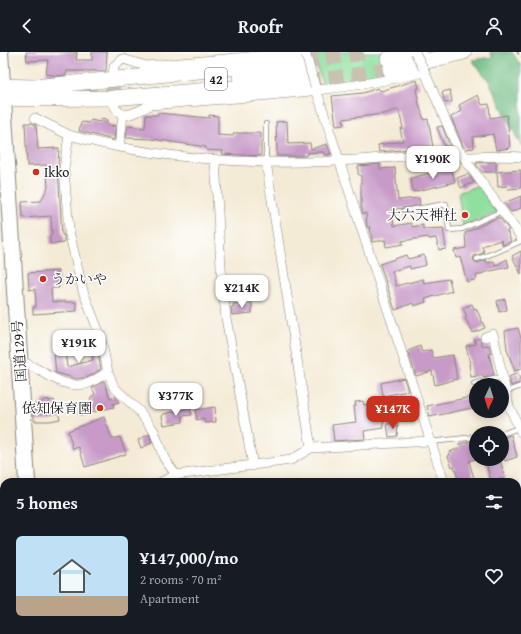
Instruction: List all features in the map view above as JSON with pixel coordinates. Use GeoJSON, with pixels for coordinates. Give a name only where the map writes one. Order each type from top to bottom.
{"type":"FeatureCollection","features":[{"type":"Feature","properties":{"kind":"highway","name":"国道129号"},"geometry":{"type":"LineString","coordinates":[[0,52],[1,92],[27,478]]}},
{"type":"Feature","properties":{"kind":"highway","name":"国道129号"},"geometry":{"type":"LineString","coordinates":[[0,199],[16,478]]}},
{"type":"Feature","properties":{"kind":"main road"},"geometry":{"type":"LineString","coordinates":[[422,52],[389,65],[464,52]]}},
{"type":"Feature","properties":{"kind":"main road"},"geometry":{"type":"LineString","coordinates":[[1,92],[113,78],[307,69]]}},
{"type":"Feature","properties":{"kind":"main road"},"geometry":{"type":"LineString","coordinates":[[1,92],[112,98],[307,69]]}},
{"type":"Feature","properties":{"kind":"main road","name":"42"},"geometry":{"type":"LineString","coordinates":[[128,87],[307,69]]}},
{"type":"Feature","properties":{"kind":"street"},"geometry":{"type":"LineString","coordinates":[[415,52],[459,151],[521,237]]}},
{"type":"Feature","properties":{"kind":"street"},"geometry":{"type":"LineString","coordinates":[[112,98],[117,110],[123,114],[132,115],[150,105],[307,69],[395,79],[424,70]]}},
{"type":"Feature","properties":{"kind":"street"},"geometry":{"type":"LineString","coordinates":[[307,69],[339,160],[443,478]]}},
{"type":"Feature","properties":{"kind":"street"},"geometry":{"type":"LineString","coordinates":[[119,147],[123,114]]}},
{"type":"Feature","properties":{"kind":"street"},"geometry":{"type":"LineString","coordinates":[[35,118],[69,135],[119,147],[215,159],[266,162],[339,160],[459,151],[465,157],[496,157],[504,155],[521,157]]}},
{"type":"Feature","properties":{"kind":"street"},"geometry":{"type":"LineString","coordinates":[[69,135],[64,169],[68,231],[84,291],[100,335],[108,372],[114,387],[140,412],[154,431],[164,458],[183,477],[291,460],[311,448],[430,441]]}},
{"type":"Feature","properties":{"kind":"street"},"geometry":{"type":"LineString","coordinates":[[215,159],[220,268],[226,318],[253,466]]}},
{"type":"Feature","properties":{"kind":"street"},"geometry":{"type":"LineString","coordinates":[[266,162],[311,448]]}},
{"type":"Feature","properties":{"kind":"street"},"geometry":{"type":"LineString","coordinates":[[493,334],[503,361],[502,377]]}},
{"type":"Feature","properties":{"kind":"street"},"geometry":{"type":"LineString","coordinates":[[20,361],[48,374],[62,384],[78,386],[88,384],[108,372]]}},
{"type":"Feature","properties":{"kind":"street"},"geometry":{"type":"LineString","coordinates":[[509,399],[520,430]]}},
{"type":"Feature","properties":{"kind":"lane"},"geometry":{"type":"LineString","coordinates":[[266,124],[266,162]]}},
{"type":"Feature","properties":{"kind":"lane"},"geometry":{"type":"LineString","coordinates":[[404,211],[446,204],[449,230],[462,229],[502,211]]}},
{"type":"Feature","properties":{"kind":"lane"},"geometry":{"type":"LineString","coordinates":[[477,259],[494,253],[521,240]]}},
{"type":"Feature","properties":{"kind":"lane"},"geometry":{"type":"LineString","coordinates":[[509,390],[521,386]]}},
{"type":"Feature","properties":{"kind":"lane"},"geometry":{"type":"LineString","coordinates":[[509,432],[520,430]]}},
{"type":"Feature","properties":{"kind":"lane"},"geometry":{"type":"LineString","coordinates":[[430,441],[469,438]]}},
{"type":"Feature","properties":{"kind":"path"},"geometry":{"type":"LineString","coordinates":[[517,52],[521,57]]}},
{"type":"Feature","properties":{"kind":"green space"},"geometry":{"type":"Polygon","coordinates":[[[326,52],[385,52],[389,76],[323,86],[313,54],[326,52]]]}},
{"type":"Feature","properties":{"kind":"green space"},"geometry":{"type":"Polygon","coordinates":[[[490,52],[512,52],[521,66],[521,146],[489,81],[472,60],[493,57],[490,52]]]}},
{"type":"Feature","properties":{"kind":"green space"},"geometry":{"type":"Polygon","coordinates":[[[481,184],[500,211],[463,227],[458,193],[481,184]]]}},
{"type":"Feature","properties":{"kind":"building"},"geometry":{"type":"Polygon","coordinates":[[[26,52],[77,52],[76,60],[92,60],[92,52],[107,52],[106,71],[67,71],[66,75],[58,76],[46,74],[48,60],[27,61],[26,52]]]}},
{"type":"Feature","properties":{"kind":"building"},"geometry":{"type":"Polygon","coordinates":[[[417,80],[419,88],[416,89],[419,104],[424,120],[428,119],[433,147],[379,152],[378,145],[403,141],[400,129],[403,128],[399,111],[397,110],[383,114],[343,119],[344,125],[336,126],[332,96],[363,93],[378,88],[381,91],[417,80]]]}},
{"type":"Feature","properties":{"kind":"building"},"geometry":{"type":"Polygon","coordinates":[[[450,90],[452,102],[445,103],[442,92],[450,90]]]}},
{"type":"Feature","properties":{"kind":"building"},"geometry":{"type":"Polygon","coordinates":[[[478,95],[482,105],[489,104],[490,118],[507,115],[510,148],[496,150],[493,134],[473,137],[474,148],[466,149],[463,146],[451,117],[462,111],[459,105],[478,95]]]}},
{"type":"Feature","properties":{"kind":"building"},"geometry":{"type":"Polygon","coordinates":[[[158,113],[209,118],[209,115],[218,116],[218,135],[233,136],[234,133],[261,133],[261,156],[222,154],[223,151],[206,150],[206,147],[152,139],[126,138],[128,126],[145,128],[146,115],[158,115],[158,113]]]}},
{"type":"Feature","properties":{"kind":"building"},"geometry":{"type":"Polygon","coordinates":[[[101,119],[107,120],[107,125],[116,126],[114,140],[79,131],[81,123],[89,123],[91,120],[100,122],[101,119]]]}},
{"type":"Feature","properties":{"kind":"building"},"geometry":{"type":"Polygon","coordinates":[[[287,121],[288,144],[310,143],[311,149],[327,144],[331,154],[324,155],[323,152],[307,153],[306,156],[277,156],[276,122],[287,121]]]}},
{"type":"Feature","properties":{"kind":"building"},"geometry":{"type":"Polygon","coordinates":[[[25,123],[32,123],[36,125],[38,149],[59,148],[58,169],[62,235],[64,235],[64,243],[50,244],[50,235],[52,235],[51,216],[23,218],[22,202],[41,201],[48,187],[46,165],[27,166],[25,123]]]}},
{"type":"Feature","properties":{"kind":"building"},"geometry":{"type":"Polygon","coordinates":[[[442,126],[450,146],[444,146],[437,127],[442,126]]]}},
{"type":"Feature","properties":{"kind":"building"},"geometry":{"type":"Polygon","coordinates":[[[496,162],[496,172],[482,172],[476,164],[476,163],[496,162]]]}},
{"type":"Feature","properties":{"kind":"building"},"geometry":{"type":"Polygon","coordinates":[[[380,164],[380,169],[395,168],[398,200],[419,198],[420,205],[392,210],[394,226],[411,223],[412,227],[423,225],[423,229],[443,228],[446,249],[439,250],[436,238],[429,239],[428,237],[402,241],[403,244],[386,247],[385,240],[372,242],[370,227],[367,227],[366,213],[363,214],[361,206],[361,176],[358,174],[358,166],[380,164]]]}},
{"type":"Feature","properties":{"kind":"building"},"geometry":{"type":"Polygon","coordinates":[[[451,168],[455,182],[413,192],[411,178],[451,168]]]}},
{"type":"Feature","properties":{"kind":"building"},"geometry":{"type":"Polygon","coordinates":[[[521,170],[521,188],[508,189],[507,186],[498,187],[497,172],[521,170]]]}},
{"type":"Feature","properties":{"kind":"building"},"geometry":{"type":"Polygon","coordinates":[[[468,174],[474,182],[461,188],[457,178],[468,174]]]}},
{"type":"Feature","properties":{"kind":"building"},"geometry":{"type":"Polygon","coordinates":[[[521,196],[521,208],[511,212],[504,203],[521,196]]]}},
{"type":"Feature","properties":{"kind":"building"},"geometry":{"type":"Polygon","coordinates":[[[499,217],[509,230],[507,231],[511,241],[503,245],[501,240],[482,246],[484,253],[474,256],[473,260],[477,263],[486,260],[486,262],[489,263],[494,261],[495,266],[507,259],[509,267],[486,272],[476,276],[477,279],[467,282],[460,257],[456,258],[454,250],[466,248],[465,233],[499,217]]]}},
{"type":"Feature","properties":{"kind":"building"},"geometry":{"type":"Polygon","coordinates":[[[521,251],[521,274],[512,256],[521,251]]]}},
{"type":"Feature","properties":{"kind":"building"},"geometry":{"type":"Polygon","coordinates":[[[406,255],[408,259],[424,255],[426,265],[410,269],[410,266],[392,271],[396,286],[423,279],[424,283],[449,279],[452,291],[425,299],[426,302],[414,306],[413,303],[395,310],[380,264],[406,255]]]}},
{"type":"Feature","properties":{"kind":"building"},"geometry":{"type":"Polygon","coordinates":[[[58,271],[59,288],[51,288],[52,302],[76,302],[77,311],[33,314],[33,307],[36,307],[35,289],[29,290],[28,273],[58,271]]]}},
{"type":"Feature","properties":{"kind":"building"},"geometry":{"type":"Polygon","coordinates":[[[505,299],[507,310],[499,312],[497,301],[505,299]]]}},
{"type":"Feature","properties":{"kind":"building"},"geometry":{"type":"Polygon","coordinates":[[[252,303],[252,313],[232,315],[231,307],[234,307],[233,304],[252,303]]]}},
{"type":"Feature","properties":{"kind":"building"},"geometry":{"type":"Polygon","coordinates":[[[472,304],[474,309],[476,308],[485,328],[473,333],[465,318],[467,317],[463,308],[472,304]]]}},
{"type":"Feature","properties":{"kind":"building"},"geometry":{"type":"Polygon","coordinates":[[[518,328],[521,338],[521,369],[515,371],[507,350],[505,331],[518,328]]]}},
{"type":"Feature","properties":{"kind":"building"},"geometry":{"type":"Polygon","coordinates":[[[94,335],[101,369],[88,377],[77,379],[56,373],[54,354],[65,352],[67,367],[93,360],[89,336],[94,335]]]}},
{"type":"Feature","properties":{"kind":"building"},"geometry":{"type":"Polygon","coordinates":[[[479,338],[483,346],[489,345],[491,354],[489,354],[494,375],[484,378],[483,375],[471,377],[466,346],[476,344],[474,340],[479,338]]]}},
{"type":"Feature","properties":{"kind":"building"},"geometry":{"type":"Polygon","coordinates":[[[420,346],[422,352],[431,350],[433,358],[453,355],[457,379],[435,385],[432,371],[416,376],[408,351],[420,346]]]}},
{"type":"Feature","properties":{"kind":"building"},"geometry":{"type":"Polygon","coordinates":[[[518,373],[520,380],[519,383],[511,386],[509,377],[518,373]]]}},
{"type":"Feature","properties":{"kind":"building"},"geometry":{"type":"Polygon","coordinates":[[[404,378],[408,391],[383,396],[381,383],[404,378]]]}},
{"type":"Feature","properties":{"kind":"building"},"geometry":{"type":"Polygon","coordinates":[[[104,381],[110,398],[115,396],[119,402],[113,404],[114,407],[80,415],[79,411],[93,405],[90,398],[95,394],[92,388],[104,381]]]}},
{"type":"Feature","properties":{"kind":"building"},"geometry":{"type":"Polygon","coordinates":[[[469,397],[469,409],[430,417],[427,406],[469,397]]]}},
{"type":"Feature","properties":{"kind":"building"},"geometry":{"type":"Polygon","coordinates":[[[48,399],[49,401],[54,400],[60,419],[50,421],[34,421],[34,411],[44,400],[48,399]]]}},
{"type":"Feature","properties":{"kind":"building"},"geometry":{"type":"Polygon","coordinates":[[[363,401],[364,405],[381,403],[384,428],[364,431],[365,439],[334,441],[332,425],[356,422],[355,402],[363,401]]]}},
{"type":"Feature","properties":{"kind":"building"},"geometry":{"type":"Polygon","coordinates":[[[215,407],[216,422],[205,423],[203,418],[197,420],[195,410],[215,407]]]}},
{"type":"Feature","properties":{"kind":"building"},"geometry":{"type":"Polygon","coordinates":[[[190,408],[192,415],[182,416],[183,422],[164,425],[162,416],[164,414],[190,408]]]}},
{"type":"Feature","properties":{"kind":"building"},"geometry":{"type":"Polygon","coordinates":[[[104,417],[112,439],[120,437],[126,454],[85,467],[79,447],[73,449],[68,431],[104,417]]]}},
{"type":"Feature","properties":{"kind":"building"},"geometry":{"type":"Polygon","coordinates":[[[398,423],[397,436],[389,437],[387,424],[398,423]]]}},
{"type":"Feature","properties":{"kind":"building"},"geometry":{"type":"Polygon","coordinates":[[[149,434],[152,443],[141,448],[138,440],[149,434]]]}},
{"type":"Feature","properties":{"kind":"building"},"geometry":{"type":"Polygon","coordinates":[[[511,435],[517,457],[509,460],[509,436],[511,435]]]}},
{"type":"Feature","properties":{"kind":"building"},"geometry":{"type":"Polygon","coordinates":[[[469,442],[469,466],[470,466],[474,478],[458,478],[454,466],[452,467],[448,456],[450,455],[449,452],[460,448],[459,444],[469,442]]]}},
{"type":"Feature","properties":{"kind":"building"},"geometry":{"type":"Polygon","coordinates":[[[487,466],[502,466],[505,478],[490,478],[487,466]]]}},
{"type":"Feature","properties":{"kind":"tunnel"},"geometry":{"type":"LineString","coordinates":[[303,61],[371,52]]}},
{"type":"Feature","properties":{"kind":"tunnel"},"geometry":{"type":"LineString","coordinates":[[306,82],[390,70]]}},
{"type":"Feature","properties":{"kind":"tunnel"},"geometry":{"type":"LineString","coordinates":[[59,92],[128,87]]}},
{"type":"Feature","properties":{"kind":"place","name":"Ikko"},"geometry":{"type":"Point","coordinates":[36,172]}},
{"type":"Feature","properties":{"kind":"place","name":"大六天神社"},"geometry":{"type":"Point","coordinates":[465,215]}},
{"type":"Feature","properties":{"kind":"place","name":"うかいや"},"geometry":{"type":"Point","coordinates":[43,279]}},
{"type":"Feature","properties":{"kind":"place","name":"依知保育園"},"geometry":{"type":"Point","coordinates":[100,408]}}]}
